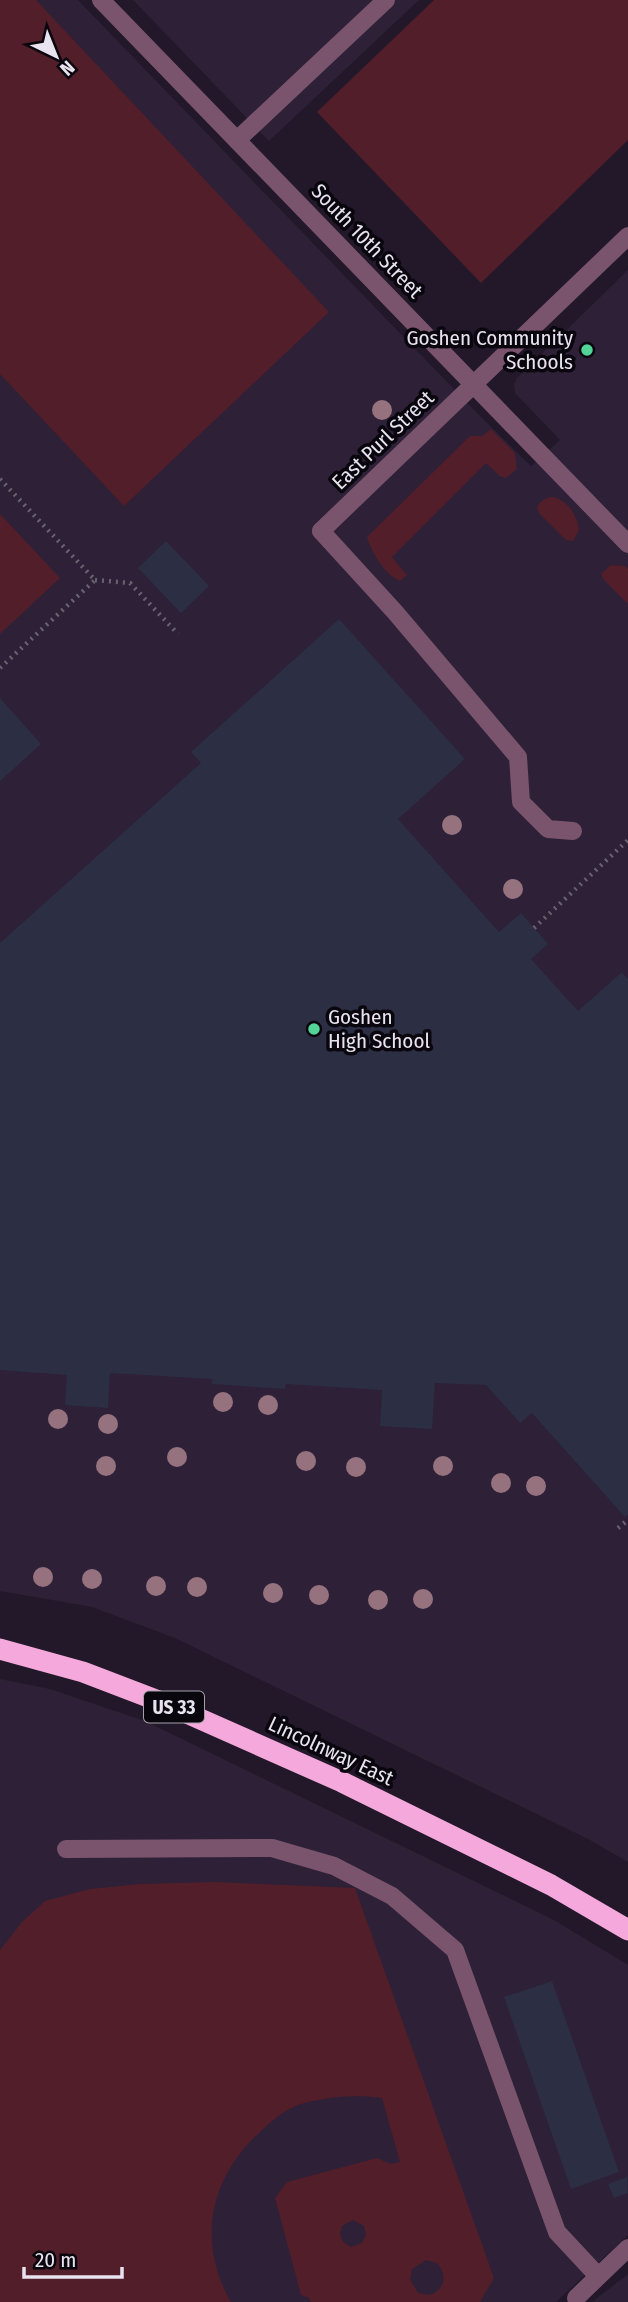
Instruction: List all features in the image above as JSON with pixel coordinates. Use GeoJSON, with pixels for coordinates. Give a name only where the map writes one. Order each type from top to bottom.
{"type":"FeatureCollection","features":[{"type":"Feature","properties":{"kind":"highway","name":"Lincolnway East"},"geometry":{"type":"LineString","coordinates":[[0,1649],[83,1672],[153,1699],[342,1782],[551,1885],[628,1930]]}},
{"type":"Feature","properties":{"kind":"street","name":"South 10th Street"},"geometry":{"type":"LineString","coordinates":[[101,0],[628,544]]}},
{"type":"Feature","properties":{"kind":"street"},"geometry":{"type":"LineString","coordinates":[[237,140],[386,0]]}},
{"type":"Feature","properties":{"kind":"street","name":"East Purl Street"},"geometry":{"type":"LineString","coordinates":[[573,831],[548,830],[522,802],[518,757],[395,612],[321,531],[628,236]]}},
{"type":"Feature","properties":{"kind":"street"},"geometry":{"type":"LineString","coordinates":[[66,1849],[272,1848],[334,1866],[392,1896],[455,1950],[557,2232],[598,2276]]}},
{"type":"Feature","properties":{"kind":"street"},"geometry":{"type":"LineString","coordinates":[[576,2298],[628,2248]]}},
{"type":"Feature","properties":{"kind":"path"},"geometry":{"type":"LineString","coordinates":[[0,478],[95,580],[130,583],[178,634]]}},
{"type":"Feature","properties":{"kind":"path"},"geometry":{"type":"LineString","coordinates":[[0,668],[95,580]]}},
{"type":"Feature","properties":{"kind":"path"},"geometry":{"type":"LineString","coordinates":[[534,928],[628,840]]}},
{"type":"Feature","properties":{"kind":"path"},"geometry":{"type":"LineString","coordinates":[[618,1528],[628,1520]]}},
{"type":"Feature","properties":{"kind":"shaded area","name":"Goshen High School"},"geometry":{"type":"Polygon","coordinates":[[[0,0],[78,0],[531,466],[560,440],[515,393],[514,384],[517,378],[628,270],[628,1862],[588,1839],[175,1638],[92,1607],[0,1591],[0,0]]]}},
{"type":"Feature","properties":{"kind":"shaded area"},"geometry":{"type":"Polygon","coordinates":[[[0,0],[36,0],[329,312],[124,506],[0,374],[0,0]]]}},
{"type":"Feature","properties":{"kind":"shaded area"},"geometry":{"type":"Polygon","coordinates":[[[133,0],[419,0],[269,141],[133,0]]]}},
{"type":"Feature","properties":{"kind":"shaded area"},"geometry":{"type":"Polygon","coordinates":[[[434,0],[628,0],[628,140],[481,283],[317,112],[434,0]]]}},
{"type":"Feature","properties":{"kind":"shaded area"},"geometry":{"type":"Polygon","coordinates":[[[491,429],[515,453],[517,469],[506,478],[486,463],[392,557],[407,575],[400,581],[394,578],[379,562],[367,537],[470,436],[482,436],[491,429]]]}},
{"type":"Feature","properties":{"kind":"shaded area"},"geometry":{"type":"Polygon","coordinates":[[[553,497],[564,502],[574,514],[579,530],[573,541],[566,540],[539,513],[537,507],[540,503],[553,497]]]}},
{"type":"Feature","properties":{"kind":"shaded area"},"geometry":{"type":"Polygon","coordinates":[[[0,514],[60,578],[0,634],[0,514]]]}},
{"type":"Feature","properties":{"kind":"shaded area"},"geometry":{"type":"Polygon","coordinates":[[[611,565],[625,566],[628,569],[628,604],[601,574],[611,565]]]}},
{"type":"Feature","properties":{"kind":"shaded area"},"geometry":{"type":"Polygon","coordinates":[[[0,1679],[50,1689],[145,1721],[554,1920],[628,1965],[628,2235],[556,2302],[0,2302],[0,1679]]]}},
{"type":"Feature","properties":{"kind":"shaded area"},"geometry":{"type":"Polygon","coordinates":[[[214,1882],[355,1888],[494,2278],[480,2302],[311,2302],[309,2298],[301,2295],[275,2198],[287,2182],[377,2158],[391,2164],[400,2162],[382,2098],[362,2096],[318,2100],[287,2110],[259,2133],[242,2151],[229,2171],[219,2191],[212,2235],[220,2280],[231,2302],[0,2302],[0,1950],[22,1922],[45,1901],[90,1889],[140,1884],[214,1882]],[[353,2220],[342,2226],[340,2234],[343,2242],[351,2247],[362,2243],[366,2235],[364,2226],[353,2220]],[[426,2260],[412,2269],[410,2279],[418,2293],[430,2295],[439,2289],[444,2277],[437,2263],[426,2260]]]}},
{"type":"Feature","properties":{"kind":"shaded area"},"geometry":{"type":"Polygon","coordinates":[[[628,2274],[628,2302],[592,2302],[628,2274]]]}},
{"type":"Feature","properties":{"kind":"building"},"geometry":{"type":"Polygon","coordinates":[[[166,541],[209,586],[181,613],[138,568],[166,541]]]}},
{"type":"Feature","properties":{"kind":"building"},"geometry":{"type":"Polygon","coordinates":[[[339,619],[465,759],[398,819],[499,932],[521,913],[548,944],[531,959],[578,1011],[622,972],[628,979],[628,1514],[625,1517],[532,1413],[520,1423],[486,1385],[435,1383],[432,1429],[380,1426],[382,1390],[286,1384],[285,1389],[212,1384],[212,1379],[110,1373],[108,1408],[65,1405],[67,1375],[0,1370],[0,943],[201,763],[191,752],[339,619]]]}},
{"type":"Feature","properties":{"kind":"building"},"geometry":{"type":"Polygon","coordinates":[[[0,698],[41,744],[0,781],[0,698]]]}},
{"type":"Feature","properties":{"kind":"building"},"geometry":{"type":"Polygon","coordinates":[[[552,1981],[619,2172],[571,2189],[504,1997],[552,1981]]]}},
{"type":"Feature","properties":{"kind":"building"},"geometry":{"type":"Polygon","coordinates":[[[627,2177],[628,2193],[614,2198],[608,2184],[627,2177]]]}},
{"type":"Feature","properties":{"kind":"place","name":"Goshen Community Schools"},"geometry":{"type":"Point","coordinates":[587,350]}},
{"type":"Feature","properties":{"kind":"place","name":"Goshen High School"},"geometry":{"type":"Point","coordinates":[314,1029]}}]}
